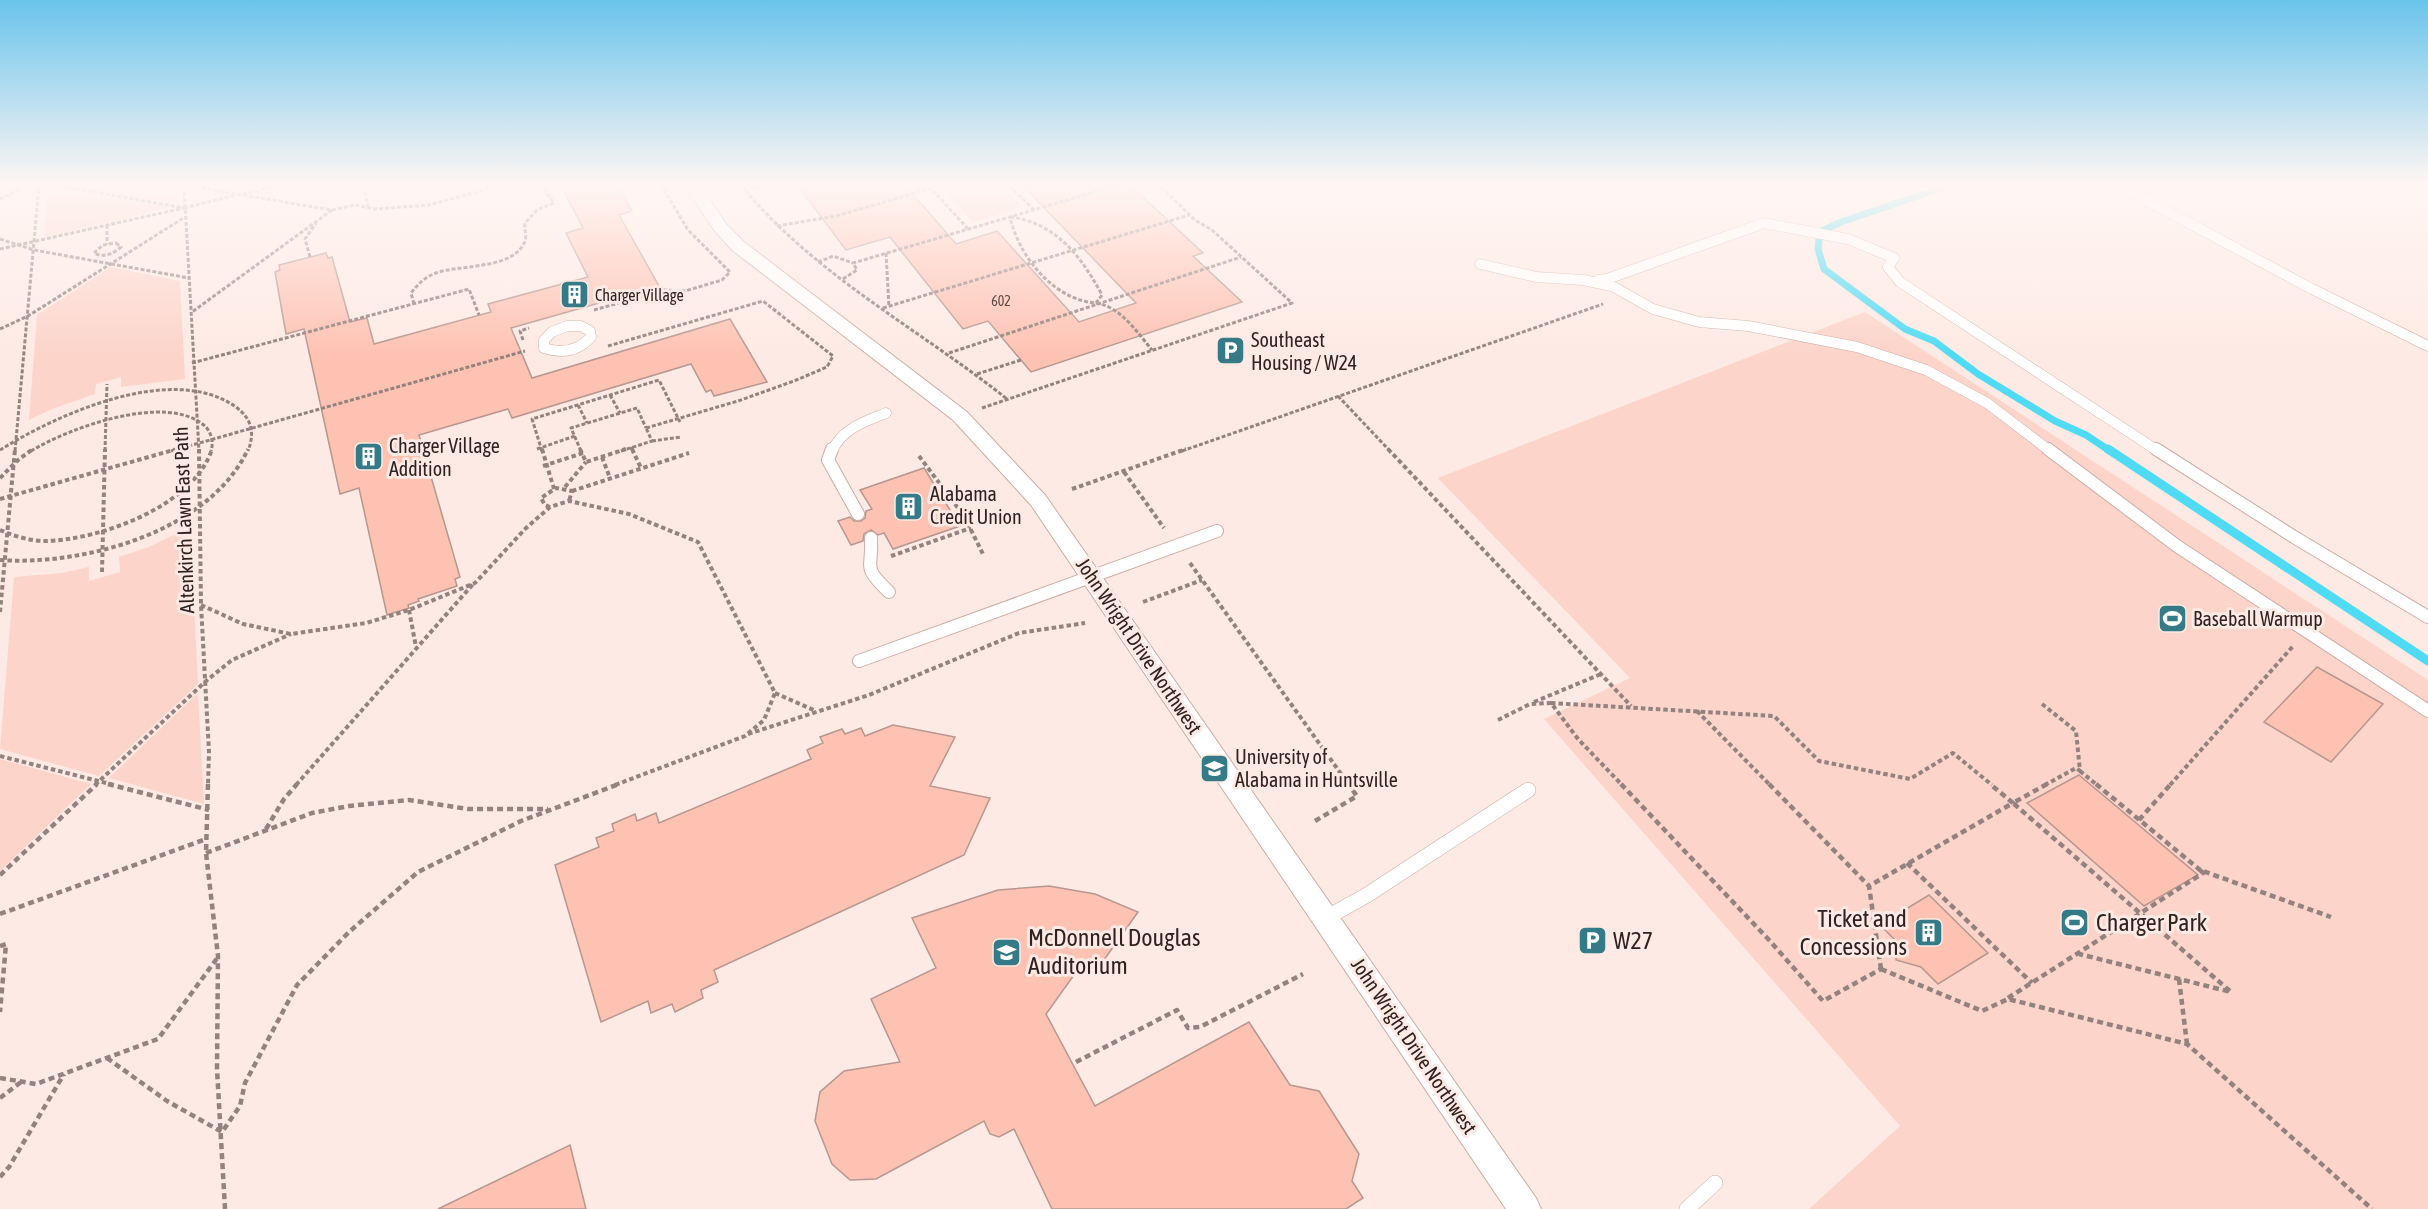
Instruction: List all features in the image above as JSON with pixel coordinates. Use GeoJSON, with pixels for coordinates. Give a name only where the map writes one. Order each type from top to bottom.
{"type":"FeatureCollection","features":[{"type":"Feature","properties":{"kind":"street","name":"John Wright Drive Northwest"},"geometry":{"type":"LineString","coordinates":[[737,242],[761,266],[960,416],[1038,500],[1525,1209]]}},
{"type":"Feature","properties":{"kind":"lane"},"geometry":{"type":"LineString","coordinates":[[1480,264],[1536,277],[1607,279],[1710,242]]}},
{"type":"Feature","properties":{"kind":"lane"},"geometry":{"type":"LineString","coordinates":[[1855,242],[1874,247],[1894,258],[1888,267],[1900,282],[2179,465],[2348,571],[2428,617]]}},
{"type":"Feature","properties":{"kind":"lane"},"geometry":{"type":"LineString","coordinates":[[2226,242],[2312,290],[2428,346]]}},
{"type":"Feature","properties":{"kind":"lane"},"geometry":{"type":"LineString","coordinates":[[1583,280],[1612,286],[1653,309],[1672,316],[1699,322],[1748,326],[1857,347],[1926,370],[1986,403],[2177,546],[2428,711]]}},
{"type":"Feature","properties":{"kind":"lane"},"geometry":{"type":"LineString","coordinates":[[858,514],[828,460],[834,442],[848,430],[886,413]]}},
{"type":"Feature","properties":{"kind":"lane"},"geometry":{"type":"LineString","coordinates":[[860,661],[1216,531]]}},
{"type":"Feature","properties":{"kind":"lane"},"geometry":{"type":"LineString","coordinates":[[871,538],[868,566],[874,578],[890,592]]}},
{"type":"Feature","properties":{"kind":"lane"},"geometry":{"type":"LineString","coordinates":[[1326,918],[1367,895],[1528,790]]}},
{"type":"Feature","properties":{"kind":"lane"},"geometry":{"type":"LineString","coordinates":[[1687,1209],[1715,1183]]}},
{"type":"Feature","properties":{"kind":"path"},"geometry":{"type":"LineString","coordinates":[[13,242],[34,250],[189,278]]}},
{"type":"Feature","properties":{"kind":"path"},"geometry":{"type":"LineString","coordinates":[[0,249],[27,242]]}},
{"type":"Feature","properties":{"kind":"path"},"geometry":{"type":"LineString","coordinates":[[0,612],[2,560],[14,465],[34,242]]}},
{"type":"Feature","properties":{"kind":"path"},"geometry":{"type":"LineString","coordinates":[[0,329],[28,316],[143,242]]}},
{"type":"Feature","properties":{"kind":"path","name":"Altenkirch Lawn East Path"},"geometry":{"type":"LineString","coordinates":[[186,242],[192,312],[192,363],[199,443],[201,605],[206,681],[209,810],[206,853],[218,956],[217,1069],[225,1209]]}},
{"type":"Feature","properties":{"kind":"path"},"geometry":{"type":"LineString","coordinates":[[192,312],[287,242]]}},
{"type":"Feature","properties":{"kind":"path"},"geometry":{"type":"LineString","coordinates":[[306,242],[310,257]]}},
{"type":"Feature","properties":{"kind":"path"},"geometry":{"type":"LineString","coordinates":[[414,304],[411,293],[415,285],[424,277],[450,269],[494,263],[520,249],[524,242]]}},
{"type":"Feature","properties":{"kind":"path"},"geometry":{"type":"LineString","coordinates":[[586,312],[664,291],[685,291],[722,280],[730,272],[700,242]]}},
{"type":"Feature","properties":{"kind":"path"},"geometry":{"type":"LineString","coordinates":[[793,242],[1008,399]]}},
{"type":"Feature","properties":{"kind":"path"},"geometry":{"type":"LineString","coordinates":[[818,262],[833,256],[853,263],[922,242]]}},
{"type":"Feature","properties":{"kind":"path"},"geometry":{"type":"LineString","coordinates":[[1019,242],[1032,263],[1052,284],[1078,300],[1106,306],[1127,322],[1152,350]]}},
{"type":"Feature","properties":{"kind":"path"},"geometry":{"type":"LineString","coordinates":[[1063,242],[1092,273],[1102,295],[1096,304]]}},
{"type":"Feature","properties":{"kind":"path"},"geometry":{"type":"LineString","coordinates":[[882,309],[1099,242]]}},
{"type":"Feature","properties":{"kind":"path"},"geometry":{"type":"LineString","coordinates":[[960,416],[1292,303],[1225,242]]}},
{"type":"Feature","properties":{"kind":"path"},"geometry":{"type":"LineString","coordinates":[[116,243],[122,247],[109,255],[95,255],[96,249],[107,244],[116,243]]}},
{"type":"Feature","properties":{"kind":"path"},"geometry":{"type":"LineString","coordinates":[[886,253],[889,307]]}},
{"type":"Feature","properties":{"kind":"path"},"geometry":{"type":"LineString","coordinates":[[948,354],[1241,257]]}},
{"type":"Feature","properties":{"kind":"path"},"geometry":{"type":"LineString","coordinates":[[843,279],[857,270],[853,263]]}},
{"type":"Feature","properties":{"kind":"path"},"geometry":{"type":"LineString","coordinates":[[192,363],[469,289],[479,315]]}},
{"type":"Feature","properties":{"kind":"path"},"geometry":{"type":"LineString","coordinates":[[1072,489],[1629,295]]}},
{"type":"Feature","properties":{"kind":"path"},"geometry":{"type":"LineString","coordinates":[[603,348],[763,301],[833,356],[827,367],[794,381],[679,420],[646,428]]}},
{"type":"Feature","properties":{"kind":"path"},"geometry":{"type":"LineString","coordinates":[[0,324],[6,326]]}},
{"type":"Feature","properties":{"kind":"path"},"geometry":{"type":"LineString","coordinates":[[531,328],[520,331],[531,359]]}},
{"type":"Feature","properties":{"kind":"path"},"geometry":{"type":"LineString","coordinates":[[0,499],[527,351]]}},
{"type":"Feature","properties":{"kind":"path"},"geometry":{"type":"LineString","coordinates":[[976,375],[1021,360]]}},
{"type":"Feature","properties":{"kind":"path"},"geometry":{"type":"LineString","coordinates":[[554,489],[539,448],[532,419],[659,380],[679,420]]}},
{"type":"Feature","properties":{"kind":"path"},"geometry":{"type":"LineString","coordinates":[[102,572],[107,384]]}},
{"type":"Feature","properties":{"kind":"path"},"geometry":{"type":"LineString","coordinates":[[0,450],[49,422],[106,402],[158,392],[194,391],[222,398],[244,412],[252,428],[247,455],[228,482],[200,507],[151,533],[102,551],[49,561],[2,560]]}},
{"type":"Feature","properties":{"kind":"path"},"geometry":{"type":"LineString","coordinates":[[610,395],[620,413]]}},
{"type":"Feature","properties":{"kind":"path"},"geometry":{"type":"LineString","coordinates":[[1338,396],[1632,707]]}},
{"type":"Feature","properties":{"kind":"path"},"geometry":{"type":"LineString","coordinates":[[578,405],[587,423]]}},
{"type":"Feature","properties":{"kind":"path"},"geometry":{"type":"LineString","coordinates":[[586,462],[571,428],[637,408],[652,441]]}},
{"type":"Feature","properties":{"kind":"path"},"geometry":{"type":"LineString","coordinates":[[0,478],[26,454],[56,437],[127,414],[161,412],[196,419],[207,428],[213,445],[206,465],[198,478],[156,508],[118,526],[81,536],[45,541],[15,537],[0,530]]}},
{"type":"Feature","properties":{"kind":"path"},"geometry":{"type":"LineString","coordinates":[[539,448],[575,436]]}},
{"type":"Feature","properties":{"kind":"path"},"geometry":{"type":"LineString","coordinates":[[550,507],[545,505],[541,498],[554,489],[565,487],[586,462],[652,441],[681,437]]}},
{"type":"Feature","properties":{"kind":"path"},"geometry":{"type":"LineString","coordinates":[[631,447],[641,468]]}},
{"type":"Feature","properties":{"kind":"path"},"geometry":{"type":"LineString","coordinates":[[545,465],[583,453]]}},
{"type":"Feature","properties":{"kind":"path"},"geometry":{"type":"LineString","coordinates":[[565,487],[572,491],[688,453]]}},
{"type":"Feature","properties":{"kind":"path"},"geometry":{"type":"LineString","coordinates":[[919,456],[942,483],[971,528],[984,556]]}},
{"type":"Feature","properties":{"kind":"path"},"geometry":{"type":"LineString","coordinates":[[602,457],[610,478]]}},
{"type":"Feature","properties":{"kind":"path"},"geometry":{"type":"LineString","coordinates":[[1124,472],[1357,796],[1315,821]]}},
{"type":"Feature","properties":{"kind":"path"},"geometry":{"type":"LineString","coordinates":[[569,501],[572,491]]}},
{"type":"Feature","properties":{"kind":"path"},"geometry":{"type":"LineString","coordinates":[[266,830],[284,799],[416,647],[525,529],[550,507],[569,501],[629,514],[698,542],[776,693],[788,701],[816,711]]}},
{"type":"Feature","properties":{"kind":"path"},"geometry":{"type":"LineString","coordinates":[[888,557],[971,528]]}},
{"type":"Feature","properties":{"kind":"path"},"geometry":{"type":"LineString","coordinates":[[1143,602],[1202,580]]}},
{"type":"Feature","properties":{"kind":"path"},"geometry":{"type":"LineString","coordinates":[[0,875],[206,681],[232,660],[291,634],[366,623],[409,610],[475,583]]}},
{"type":"Feature","properties":{"kind":"path"},"geometry":{"type":"LineString","coordinates":[[201,605],[243,624],[291,634]]}},
{"type":"Feature","properties":{"kind":"path"},"geometry":{"type":"LineString","coordinates":[[409,610],[416,647]]}},
{"type":"Feature","properties":{"kind":"path"},"geometry":{"type":"LineString","coordinates":[[107,1058],[167,1101],[222,1132],[240,1106],[245,1083],[297,985],[349,932],[418,872],[550,809],[744,736],[870,695],[1019,633],[1084,623]]}},
{"type":"Feature","properties":{"kind":"path"},"geometry":{"type":"LineString","coordinates":[[2139,820],[2305,632]]}},
{"type":"Feature","properties":{"kind":"path"},"geometry":{"type":"LineString","coordinates":[[1498,720],[1601,674]]}},
{"type":"Feature","properties":{"kind":"path"},"geometry":{"type":"LineString","coordinates":[[744,736],[764,720],[776,693]]}},
{"type":"Feature","properties":{"kind":"path"},"geometry":{"type":"LineString","coordinates":[[1551,703],[1578,739],[1770,941],[1823,1001],[1881,969]]}},
{"type":"Feature","properties":{"kind":"path"},"geometry":{"type":"LineString","coordinates":[[1530,704],[1696,710],[1774,716],[1819,761],[1910,779],[1953,753],[2231,992],[2079,954]]}},
{"type":"Feature","properties":{"kind":"path"},"geometry":{"type":"LineString","coordinates":[[2042,704],[2076,731],[2080,771]]}},
{"type":"Feature","properties":{"kind":"path"},"geometry":{"type":"LineString","coordinates":[[1696,710],[1869,886],[1881,969]]}},
{"type":"Feature","properties":{"kind":"path"},"geometry":{"type":"LineString","coordinates":[[0,756],[209,810]]}},
{"type":"Feature","properties":{"kind":"path"},"geometry":{"type":"LineString","coordinates":[[1869,886],[2076,768],[2200,870],[2331,917]]}},
{"type":"Feature","properties":{"kind":"path"},"geometry":{"type":"LineString","coordinates":[[206,853],[312,813],[349,806],[409,800],[468,809],[550,809]]}},
{"type":"Feature","properties":{"kind":"path"},"geometry":{"type":"LineString","coordinates":[[0,914],[206,839]]}},
{"type":"Feature","properties":{"kind":"path"},"geometry":{"type":"LineString","coordinates":[[1906,863],[2032,983]]}},
{"type":"Feature","properties":{"kind":"path"},"geometry":{"type":"LineString","coordinates":[[1881,969],[1982,1011],[2008,999],[2079,954],[2203,873],[2200,870]]}},
{"type":"Feature","properties":{"kind":"path"},"geometry":{"type":"LineString","coordinates":[[0,946],[6,944],[0,1012]]}},
{"type":"Feature","properties":{"kind":"path"},"geometry":{"type":"LineString","coordinates":[[0,1078],[36,1084],[158,1039],[218,956]]}},
{"type":"Feature","properties":{"kind":"path"},"geometry":{"type":"LineString","coordinates":[[1076,1062],[1177,1010],[1188,1028],[1200,1027],[1303,974]]}},
{"type":"Feature","properties":{"kind":"path"},"geometry":{"type":"LineString","coordinates":[[2179,979],[2187,1044]]}},
{"type":"Feature","properties":{"kind":"path"},"geometry":{"type":"LineString","coordinates":[[2008,999],[2187,1044],[2372,1209]]}},
{"type":"Feature","properties":{"kind":"path"},"geometry":{"type":"LineString","coordinates":[[0,1177],[9,1167],[64,1074]]}},
{"type":"Feature","properties":{"kind":"path"},"geometry":{"type":"LineString","coordinates":[[0,1098],[21,1082]]}},
{"type":"Feature","properties":{"kind":"shaded area"},"geometry":{"type":"Polygon","coordinates":[[[111,267],[180,281],[185,379],[121,387],[121,377],[96,384],[95,394],[52,409],[29,420],[37,315],[111,267]]]}},
{"type":"Feature","properties":{"kind":"shaded area","name":"Charger Park"},"geometry":{"type":"Polygon","coordinates":[[[1865,312],[2428,680],[2428,1209],[1809,1209],[1900,1126],[1544,719],[1630,678],[1438,478],[1865,312]]]}},
{"type":"Feature","properties":{"kind":"shaded area"},"geometry":{"type":"Polygon","coordinates":[[[190,527],[198,684],[99,776],[0,749],[14,577],[62,573],[89,567],[89,581],[120,572],[119,557],[149,547],[190,527]]]}},
{"type":"Feature","properties":{"kind":"shaded area"},"geometry":{"type":"Polygon","coordinates":[[[198,693],[204,804],[109,778],[198,693]]]}},
{"type":"Feature","properties":{"kind":"shaded area"},"geometry":{"type":"Polygon","coordinates":[[[0,759],[91,784],[0,871],[0,759]]]}},
{"type":"Feature","properties":{"kind":"building"},"geometry":{"type":"Polygon","coordinates":[[[571,242],[634,242],[659,286],[511,328],[532,378],[730,319],[767,382],[714,396],[711,390],[706,392],[691,364],[512,418],[508,409],[419,435],[460,577],[455,579],[457,586],[418,599],[419,601],[408,605],[409,608],[387,615],[359,488],[340,494],[304,329],[286,334],[275,272],[280,270],[279,265],[326,253],[328,258],[332,257],[350,322],[367,318],[374,344],[491,312],[488,304],[588,277],[571,242]]]}},
{"type":"Feature","properties":{"kind":"building"},"geometry":{"type":"Polygon","coordinates":[[[840,242],[872,242],[846,250],[840,242]]]}},
{"type":"Feature","properties":{"kind":"building"},"geometry":{"type":"Polygon","coordinates":[[[894,242],[1007,242],[1079,322],[1136,303],[1077,242],[1192,242],[1203,253],[1193,256],[1242,302],[1031,372],[988,321],[963,329],[894,242]]]}},
{"type":"Feature","properties":{"kind":"building","name":"Alabama Credit Union"},"geometry":{"type":"Polygon","coordinates":[[[924,468],[960,526],[893,549],[884,533],[878,535],[871,530],[864,534],[863,541],[851,545],[838,521],[850,517],[854,521],[861,521],[865,518],[866,511],[872,509],[860,490],[924,468]]]}},
{"type":"Feature","properties":{"kind":"building"},"geometry":{"type":"Polygon","coordinates":[[[2317,667],[2383,704],[2331,762],[2264,722],[2317,667]]]}},
{"type":"Feature","properties":{"kind":"building"},"geometry":{"type":"Polygon","coordinates":[[[893,725],[955,737],[930,786],[990,798],[964,855],[714,970],[718,982],[701,990],[703,998],[675,1012],[672,1004],[651,1013],[648,1001],[601,1022],[555,865],[599,847],[596,838],[614,831],[612,824],[635,814],[637,821],[656,813],[659,823],[811,759],[807,750],[823,743],[820,737],[842,729],[845,734],[861,728],[865,736],[893,725]]]}},
{"type":"Feature","properties":{"kind":"building"},"geometry":{"type":"Polygon","coordinates":[[[2079,775],[2198,875],[2144,906],[2027,803],[2079,775]]]}},
{"type":"Feature","properties":{"kind":"building"},"geometry":{"type":"Polygon","coordinates":[[[1049,886],[1095,894],[1138,912],[1099,967],[1084,961],[1046,1014],[1095,1106],[1249,1022],[1290,1085],[1319,1091],[1359,1154],[1352,1181],[1363,1198],[1346,1209],[1052,1209],[1014,1129],[999,1137],[990,1134],[984,1121],[876,1179],[850,1180],[832,1164],[815,1121],[820,1092],[844,1071],[900,1062],[871,999],[936,968],[912,918],[998,890],[1049,886]]]}},
{"type":"Feature","properties":{"kind":"building","name":"Ticket and Concessions"},"geometry":{"type":"Polygon","coordinates":[[[1929,895],[1988,953],[1938,984],[1921,967],[1896,960],[1895,940],[1880,925],[1929,895]]]}},
{"type":"Feature","properties":{"kind":"building"},"geometry":{"type":"Polygon","coordinates":[[[570,1145],[586,1209],[438,1209],[570,1145]]]}},
{"type":"Feature","properties":{"kind":"waterway"},"geometry":{"type":"LineString","coordinates":[[1819,242],[1818,249],[1824,269],[1905,329],[1934,341],[1978,374],[2110,451]]}},
{"type":"Feature","properties":{"kind":"waterway"},"geometry":{"type":"LineString","coordinates":[[2108,449],[2428,661]]}},
{"type":"Feature","properties":{"kind":"place","name":"Charger Village"},"geometry":{"type":"Point","coordinates":[574,295]}},
{"type":"Feature","properties":{"kind":"place","name":"Southeast Housing / W24"},"geometry":{"type":"Point","coordinates":[1230,351]}},
{"type":"Feature","properties":{"kind":"place","name":"Charger Village Addition"},"geometry":{"type":"Point","coordinates":[368,457]}},
{"type":"Feature","properties":{"kind":"place","name":"Alabama Credit Union"},"geometry":{"type":"Point","coordinates":[909,506]}},
{"type":"Feature","properties":{"kind":"place","name":"Baseball Warmup"},"geometry":{"type":"Point","coordinates":[2172,619]}},
{"type":"Feature","properties":{"kind":"place","name":"University of Alabama in Huntsville"},"geometry":{"type":"Point","coordinates":[1214,769]}},
{"type":"Feature","properties":{"kind":"place","name":"Charger Park"},"geometry":{"type":"Point","coordinates":[2075,923]}},
{"type":"Feature","properties":{"kind":"place","name":"Ticket and Concessions"},"geometry":{"type":"Point","coordinates":[1928,933]}},
{"type":"Feature","properties":{"kind":"place","name":"W27"},"geometry":{"type":"Point","coordinates":[1592,941]}},
{"type":"Feature","properties":{"kind":"place","name":"McDonnell Douglas Auditorium"},"geometry":{"type":"Point","coordinates":[1007,952]}}]}
